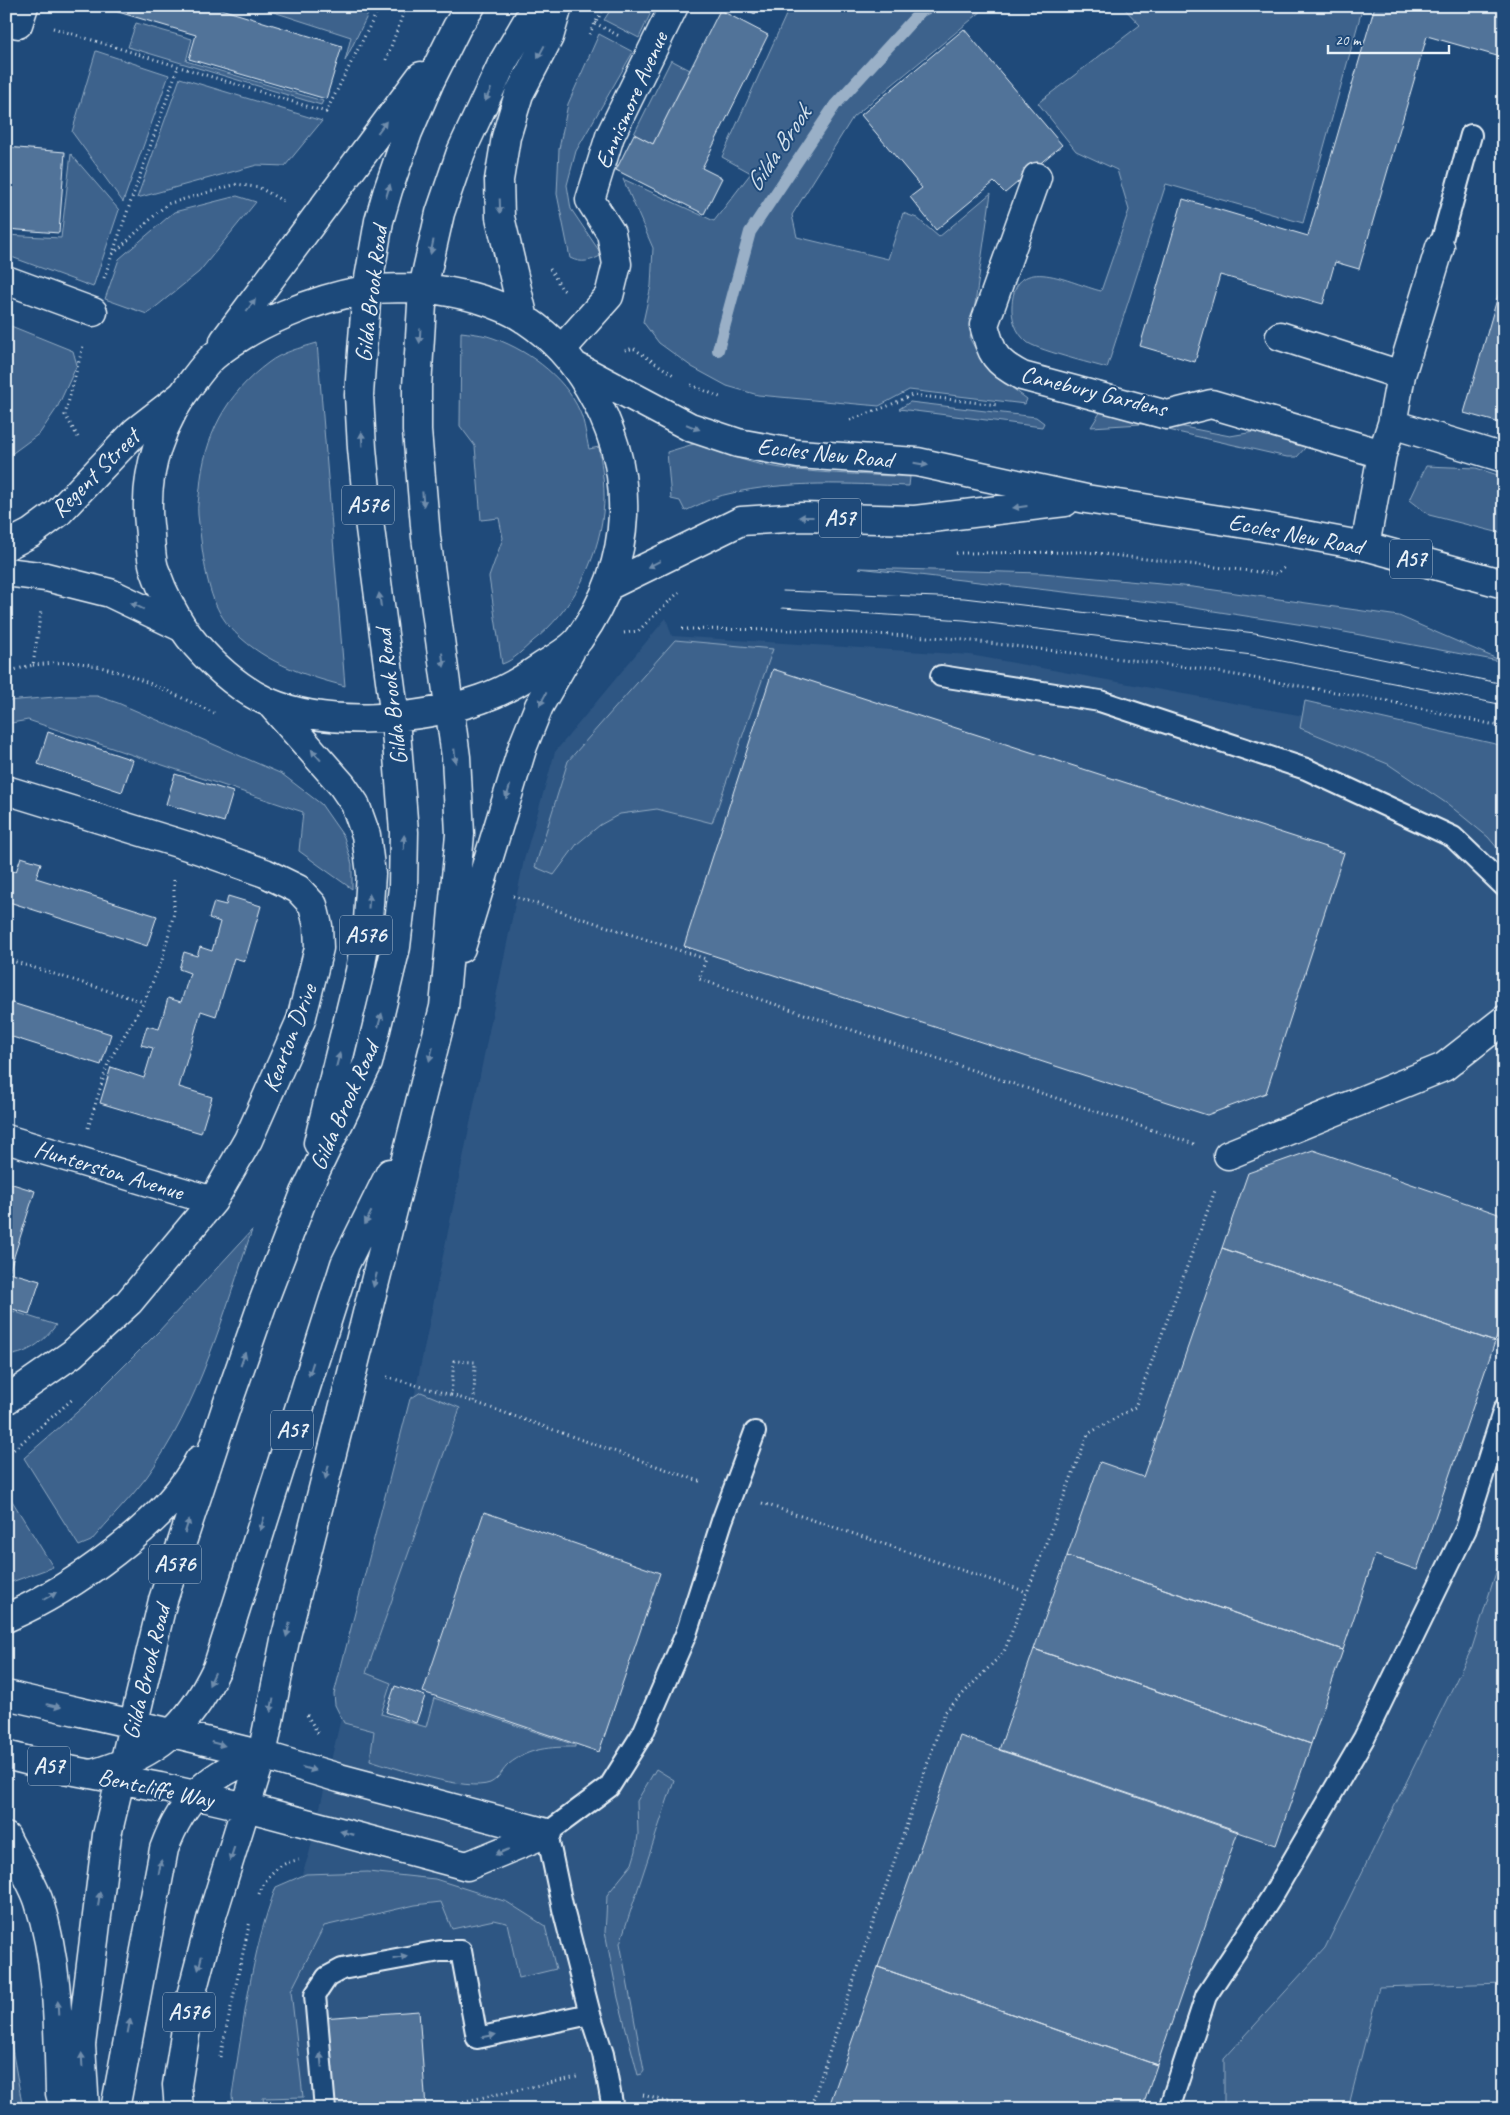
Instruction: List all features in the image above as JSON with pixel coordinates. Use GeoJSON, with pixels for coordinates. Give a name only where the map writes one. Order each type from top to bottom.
{"type":"FeatureCollection","features":[{"type":"Feature","properties":{"kind":"main road","name":"A576"},"geometry":{"type":"LineString","coordinates":[[444,1007],[460,834],[456,758],[426,537],[417,431],[417,387],[423,288],[440,213],[461,152],[502,64],[536,6]]}},
{"type":"Feature","properties":{"kind":"main road"},"geometry":{"type":"LineString","coordinates":[[524,319],[500,217],[500,180],[506,137],[519,94],[549,38],[558,6]]}},
{"type":"Feature","properties":{"kind":"main road","name":"Ennismore Avenue"},"geometry":{"type":"LineString","coordinates":[[570,358],[595,314],[609,296],[617,264],[611,233],[590,200],[610,136],[674,6]]}},
{"type":"Feature","properties":{"kind":"main road","name":"A576"},"geometry":{"type":"LineString","coordinates":[[212,358],[464,17]]}},
{"type":"Feature","properties":{"kind":"main road","name":"Gilda Brook Road"},"geometry":{"type":"LineString","coordinates":[[85,2109],[81,2045],[107,1835],[163,1600],[262,1305],[305,1193],[368,1063],[384,1004],[396,947],[403,886],[404,832],[395,718],[369,521],[359,395],[367,290],[379,221],[408,132],[430,81],[464,17]]}},
{"type":"Feature","properties":{"kind":"main road","name":"Canebury Gardens"},"geometry":{"type":"LineString","coordinates":[[1037,177],[984,326],[990,350],[1004,366],[1022,376],[1167,415],[1210,404],[1382,454]]}},
{"type":"Feature","properties":{"kind":"main road"},"geometry":{"type":"LineString","coordinates":[[1365,546],[1382,454],[1392,424],[1401,375],[1440,247]]}},
{"type":"Feature","properties":{"kind":"main road"},"geometry":{"type":"LineString","coordinates":[[6,280],[93,312]]}},
{"type":"Feature","properties":{"kind":"main road"},"geometry":{"type":"LineString","coordinates":[[423,288],[452,292],[488,302],[524,319],[570,358],[604,412],[611,430],[624,484],[620,548],[608,586],[577,642],[526,677],[482,699],[395,718],[354,718],[315,715],[270,703],[242,688],[211,663],[181,628],[154,566],[148,513],[149,483],[155,453],[164,425],[180,396],[212,358],[249,331],[277,317],[367,290],[423,288]]}},
{"type":"Feature","properties":{"kind":"main road"},"geometry":{"type":"LineString","coordinates":[[1280,336],[1401,375]]}},
{"type":"Feature","properties":{"kind":"main road","name":"Eccles New Road"},"geometry":{"type":"LineString","coordinates":[[570,358],[690,427],[738,443],[798,454],[917,462],[1086,499],[1252,525],[1365,546],[1504,584]]}},
{"type":"Feature","properties":{"kind":"main road","name":"Regent Street"},"geometry":{"type":"LineString","coordinates":[[6,546],[31,533],[58,514],[136,431],[180,396]]}},
{"type":"Feature","properties":{"kind":"main road"},"geometry":{"type":"LineString","coordinates":[[1392,424],[1504,458]]}},
{"type":"Feature","properties":{"kind":"main road","name":"Eccles New Road"},"geometry":{"type":"LineString","coordinates":[[608,586],[742,521],[802,517],[915,520],[1086,499]]}},
{"type":"Feature","properties":{"kind":"main road"},"geometry":{"type":"LineString","coordinates":[[6,572],[46,577],[110,593],[181,628]]}},
{"type":"Feature","properties":{"kind":"main road","name":"A576"},"geometry":{"type":"LineString","coordinates":[[178,2109],[177,2085],[192,1992],[212,1916],[262,1755],[283,1648],[444,1007],[522,746],[539,706],[563,662],[577,642]]}},
{"type":"Feature","properties":{"kind":"main road","name":"A576"},"geometry":{"type":"LineString","coordinates":[[270,703],[342,785],[355,804],[366,836],[371,874],[368,920],[360,971],[305,1193]]}},
{"type":"Feature","properties":{"kind":"main road","name":"Kearton Drive"},"geometry":{"type":"LineString","coordinates":[[6,790],[265,873],[298,889],[313,905],[318,926],[320,948],[300,1020],[248,1140],[213,1201],[129,1302],[72,1354],[6,1400]]}},
{"type":"Feature","properties":{"kind":"main road"},"geometry":{"type":"LineString","coordinates":[[1228,1155],[1444,1067],[1504,1020]]}},
{"type":"Feature","properties":{"kind":"main road","name":"A57"},"geometry":{"type":"LineString","coordinates":[[122,1772],[174,1732],[192,1713],[206,1692],[217,1668],[345,1264],[413,1127]]}},
{"type":"Feature","properties":{"kind":"main road","name":"Hunterston Avenue"},"geometry":{"type":"LineString","coordinates":[[6,1139],[213,1201]]}},
{"type":"Feature","properties":{"kind":"main road"},"geometry":{"type":"LineString","coordinates":[[6,1618],[43,1600],[83,1575],[154,1520],[191,1477],[227,1405]]}},
{"type":"Feature","properties":{"kind":"main road"},"geometry":{"type":"LineString","coordinates":[[6,1695],[133,1725],[174,1732],[547,1833]]}},
{"type":"Feature","properties":{"kind":"main road","name":"Bentcliffe Way"},"geometry":{"type":"LineString","coordinates":[[6,1755],[92,1774],[122,1772],[195,1795],[468,1866],[547,1833]]}},
{"type":"Feature","properties":{"kind":"main road"},"geometry":{"type":"LineString","coordinates":[[116,2109],[126,2042],[164,1848],[171,1829],[181,1811],[214,1777],[237,1764],[262,1755]]}},
{"type":"Feature","properties":{"kind":"main road"},"geometry":{"type":"LineString","coordinates":[[6,1837],[38,1900],[52,1954],[57,1995],[60,2093],[64,2109]]}},
{"type":"Feature","properties":{"kind":"lane"},"geometry":{"type":"LineString","coordinates":[[1440,247],[1471,135]]}},
{"type":"Feature","properties":{"kind":"lane"},"geometry":{"type":"LineString","coordinates":[[941,676],[1100,701],[1306,769],[1453,837],[1504,886]]}},
{"type":"Feature","properties":{"kind":"lane"},"geometry":{"type":"LineString","coordinates":[[1168,2109],[1206,1996],[1271,1898],[1364,1738],[1466,1529],[1504,1409]]}},
{"type":"Feature","properties":{"kind":"lane"},"geometry":{"type":"LineString","coordinates":[[613,2109],[604,2054],[590,2014],[563,1909],[547,1833],[608,1787],[643,1733],[686,1634],[733,1493],[756,1432]]}},
{"type":"Feature","properties":{"kind":"lane"},"geometry":{"type":"LineString","coordinates":[[325,2109],[315,1996],[327,1977],[342,1969],[440,1951],[461,1951],[477,2038],[590,2014]]}},
{"type":"Feature","properties":{"kind":"path"},"geometry":{"type":"LineString","coordinates":[[17,15],[326,112],[380,6]]}},
{"type":"Feature","properties":{"kind":"path"},"geometry":{"type":"LineString","coordinates":[[383,69],[406,6]]}},
{"type":"Feature","properties":{"kind":"path"},"geometry":{"type":"LineString","coordinates":[[585,40],[605,6]]}},
{"type":"Feature","properties":{"kind":"path"},"geometry":{"type":"LineString","coordinates":[[78,437],[65,415],[93,312],[178,67]]}},
{"type":"Feature","properties":{"kind":"path"},"geometry":{"type":"LineString","coordinates":[[113,254],[167,204],[237,184],[260,188],[288,205]]}},
{"type":"Feature","properties":{"kind":"path"},"geometry":{"type":"LineString","coordinates":[[547,264],[562,289],[595,314]]}},
{"type":"Feature","properties":{"kind":"path"},"geometry":{"type":"LineString","coordinates":[[570,358],[633,348],[682,381],[728,400]]}},
{"type":"Feature","properties":{"kind":"path"},"geometry":{"type":"LineString","coordinates":[[842,423],[912,395],[1000,406]]}},
{"type":"Feature","properties":{"kind":"path"},"geometry":{"type":"LineString","coordinates":[[952,553],[1086,552],[1276,574],[1318,538]]}},
{"type":"Feature","properties":{"kind":"path"},"geometry":{"type":"LineString","coordinates":[[33,665],[46,577]]}},
{"type":"Feature","properties":{"kind":"path"},"geometry":{"type":"LineString","coordinates":[[577,642],[638,631],[682,590]]}},
{"type":"Feature","properties":{"kind":"path"},"geometry":{"type":"LineString","coordinates":[[682,629],[796,630],[947,638],[1170,665],[1387,701],[1504,727]]}},
{"type":"Feature","properties":{"kind":"path"},"geometry":{"type":"LineString","coordinates":[[6,672],[33,665],[78,663],[100,667],[159,687],[221,716]]}},
{"type":"Feature","properties":{"kind":"path"},"geometry":{"type":"LineString","coordinates":[[78,1161],[108,1063],[144,1002],[162,960],[174,913],[173,842]]}},
{"type":"Feature","properties":{"kind":"path"},"geometry":{"type":"LineString","coordinates":[[480,885],[706,959],[699,979],[1228,1155],[1135,1407],[1088,1434],[1004,1652],[945,1712],[810,2109]]}},
{"type":"Feature","properties":{"kind":"path"},"geometry":{"type":"LineString","coordinates":[[6,959],[144,1002]]}},
{"type":"Feature","properties":{"kind":"path"},"geometry":{"type":"LineString","coordinates":[[451,1395],[454,1361],[475,1362],[474,1402]]}},
{"type":"Feature","properties":{"kind":"path"},"geometry":{"type":"LineString","coordinates":[[354,1367],[474,1402],[733,1493],[1027,1592]]}},
{"type":"Feature","properties":{"kind":"path"},"geometry":{"type":"LineString","coordinates":[[307,1710],[308,1717],[319,1734],[325,1738]]}},
{"type":"Feature","properties":{"kind":"path"},"geometry":{"type":"LineString","coordinates":[[255,1902],[264,1880],[289,1861],[301,1859]]}},
{"type":"Feature","properties":{"kind":"path"},"geometry":{"type":"LineString","coordinates":[[218,2065],[251,1918]]}},
{"type":"Feature","properties":{"kind":"path"},"geometry":{"type":"LineString","coordinates":[[429,2109],[580,2077],[693,2109]]}},
{"type":"Feature","properties":{"kind":"shaded area"},"geometry":{"type":"Polygon","coordinates":[[[255,6],[372,6],[345,61],[351,37],[255,6]]]}},
{"type":"Feature","properties":{"kind":"shaded area"},"geometry":{"type":"Polygon","coordinates":[[[613,6],[654,6],[639,38],[604,20],[613,6]]]}},
{"type":"Feature","properties":{"kind":"shaded area"},"geometry":{"type":"Polygon","coordinates":[[[790,6],[988,6],[853,117],[792,215],[797,237],[888,259],[903,213],[917,218],[939,237],[991,193],[970,339],[982,359],[994,373],[1027,399],[1025,404],[909,390],[879,406],[758,395],[727,386],[692,367],[659,343],[643,322],[651,286],[653,248],[623,179],[714,221],[751,173],[722,157],[790,6]]]}},
{"type":"Feature","properties":{"kind":"shaded area"},"geometry":{"type":"Polygon","coordinates":[[[1122,6],[1363,6],[1303,223],[1166,184],[1107,368],[1052,352],[1027,342],[1015,325],[1012,305],[1015,289],[1023,279],[1034,275],[1060,278],[1101,291],[1129,210],[1117,170],[1076,151],[1038,103],[1140,25],[1122,6]]]}},
{"type":"Feature","properties":{"kind":"shaded area"},"geometry":{"type":"Polygon","coordinates":[[[136,23],[192,39],[186,61],[323,101],[321,105],[128,47],[136,23]]]}},
{"type":"Feature","properties":{"kind":"shaded area"},"geometry":{"type":"Polygon","coordinates":[[[599,34],[633,52],[576,151],[567,185],[571,209],[602,255],[582,261],[570,258],[557,194],[559,149],[568,104],[599,34]]]}},
{"type":"Feature","properties":{"kind":"shaded area"},"geometry":{"type":"Polygon","coordinates":[[[96,51],[169,75],[123,202],[72,132],[96,51]]]}},
{"type":"Feature","properties":{"kind":"shaded area"},"geometry":{"type":"Polygon","coordinates":[[[671,60],[690,70],[653,144],[634,134],[671,60]]]}},
{"type":"Feature","properties":{"kind":"shaded area"},"geometry":{"type":"Polygon","coordinates":[[[180,78],[322,121],[285,166],[257,165],[137,198],[180,78]]]}},
{"type":"Feature","properties":{"kind":"shaded area"},"geometry":{"type":"Polygon","coordinates":[[[71,154],[119,210],[93,287],[6,255],[6,235],[61,238],[71,154]]]}},
{"type":"Feature","properties":{"kind":"shaded area"},"geometry":{"type":"Polygon","coordinates":[[[237,196],[256,202],[199,272],[147,314],[105,299],[119,259],[174,212],[237,196]]]}},
{"type":"Feature","properties":{"kind":"shaded area"},"geometry":{"type":"Polygon","coordinates":[[[6,324],[73,351],[77,365],[57,408],[40,433],[6,458],[6,324]]]}},
{"type":"Feature","properties":{"kind":"shaded area"},"geometry":{"type":"Polygon","coordinates":[[[461,332],[487,336],[515,347],[529,355],[554,375],[564,386],[580,412],[589,449],[599,447],[604,505],[600,531],[589,567],[571,600],[559,616],[514,658],[502,664],[489,577],[503,538],[499,518],[481,520],[475,446],[460,426],[461,332]]]}},
{"type":"Feature","properties":{"kind":"shaded area"},"geometry":{"type":"Polygon","coordinates":[[[317,343],[345,686],[313,677],[282,665],[254,649],[229,626],[218,609],[210,589],[198,515],[202,469],[206,451],[212,434],[229,403],[253,375],[273,359],[317,343]]]}},
{"type":"Feature","properties":{"kind":"shaded area"},"geometry":{"type":"Polygon","coordinates":[[[910,402],[1036,417],[1044,423],[1042,427],[899,409],[910,402]]]}},
{"type":"Feature","properties":{"kind":"shaded area"},"geometry":{"type":"Polygon","coordinates":[[[1101,411],[1230,436],[1260,431],[1301,443],[1305,448],[1297,457],[1287,457],[1142,424],[1091,427],[1101,411]]]}},
{"type":"Feature","properties":{"kind":"shaded area"},"geometry":{"type":"Polygon","coordinates":[[[697,443],[746,461],[781,468],[910,477],[909,486],[818,484],[773,487],[722,495],[685,511],[680,501],[671,499],[667,452],[697,443]]]}},
{"type":"Feature","properties":{"kind":"shaded area"},"geometry":{"type":"Polygon","coordinates":[[[1426,466],[1476,468],[1504,477],[1504,534],[1429,515],[1410,500],[1426,466]]]}},
{"type":"Feature","properties":{"kind":"shaded area"},"geometry":{"type":"Polygon","coordinates":[[[859,568],[1042,573],[1193,587],[1399,616],[1504,662],[1323,628],[1175,605],[859,568]]]}},
{"type":"Feature","properties":{"kind":"shaded area"},"geometry":{"type":"Polygon","coordinates":[[[666,618],[672,636],[970,655],[1364,727],[1504,750],[1504,1654],[1325,1948],[1224,2059],[1224,2109],[244,2109],[234,2070],[309,1854],[398,1476],[524,860],[555,752],[666,618]]]}},
{"type":"Feature","properties":{"kind":"shaded area"},"geometry":{"type":"Polygon","coordinates":[[[675,640],[773,649],[712,823],[657,809],[620,814],[600,825],[577,844],[554,875],[535,867],[568,761],[675,640]]]}},
{"type":"Feature","properties":{"kind":"shaded area"},"geometry":{"type":"Polygon","coordinates":[[[67,696],[97,696],[118,703],[282,774],[321,804],[344,837],[352,864],[352,889],[299,851],[303,812],[28,720],[6,724],[6,701],[67,696]]]}},
{"type":"Feature","properties":{"kind":"shaded area"},"geometry":{"type":"Polygon","coordinates":[[[1305,701],[1504,746],[1504,856],[1488,837],[1449,805],[1388,764],[1300,728],[1305,701]]]}},
{"type":"Feature","properties":{"kind":"shaded area"},"geometry":{"type":"Polygon","coordinates":[[[252,1230],[220,1326],[181,1421],[165,1450],[146,1478],[91,1541],[79,1546],[24,1458],[84,1406],[159,1331],[252,1230]]]}},
{"type":"Feature","properties":{"kind":"shaded area"},"geometry":{"type":"Polygon","coordinates":[[[6,1309],[56,1325],[38,1344],[26,1351],[13,1355],[6,1350],[6,1309]]]}},
{"type":"Feature","properties":{"kind":"shaded area"},"geometry":{"type":"Polygon","coordinates":[[[421,1392],[460,1408],[366,1673],[391,1683],[381,1714],[426,1727],[434,1698],[575,1745],[575,1747],[557,1747],[524,1755],[509,1764],[490,1783],[479,1785],[431,1778],[370,1760],[374,1731],[344,1723],[335,1705],[334,1694],[410,1399],[421,1392]]]}},
{"type":"Feature","properties":{"kind":"shaded area"},"geometry":{"type":"Polygon","coordinates":[[[6,1491],[53,1567],[6,1584],[6,1491]]]}},
{"type":"Feature","properties":{"kind":"shaded area"},"geometry":{"type":"Polygon","coordinates":[[[1504,1547],[1504,1654],[1499,1671],[1504,1672],[1504,1983],[1379,1987],[1348,2109],[1224,2109],[1224,2059],[1325,1948],[1472,1648],[1504,1547]]]}},
{"type":"Feature","properties":{"kind":"shaded area"},"geometry":{"type":"Polygon","coordinates":[[[656,1769],[674,1780],[620,1943],[644,2071],[638,2075],[618,1998],[605,1932],[607,1895],[632,1864],[638,1834],[637,1801],[656,1769]]]}},
{"type":"Feature","properties":{"kind":"shaded area"},"geometry":{"type":"Polygon","coordinates":[[[368,1872],[435,1879],[507,1902],[545,1926],[556,1969],[519,1978],[507,1923],[494,1920],[452,1929],[441,1902],[415,1905],[324,1926],[291,1991],[303,2097],[263,2098],[265,2109],[233,2109],[232,2095],[254,1964],[267,1912],[276,1887],[306,1874],[368,1872]]]}},
{"type":"Feature","properties":{"kind":"shaded area"},"geometry":{"type":"Polygon","coordinates":[[[1504,1983],[1504,2109],[1348,2109],[1379,1987],[1504,1983]]]}},
{"type":"Feature","properties":{"kind":"shaded area"},"geometry":{"type":"Polygon","coordinates":[[[6,2016],[23,2109],[6,2109],[6,2016]]]}},
{"type":"Feature","properties":{"kind":"building"},"geometry":{"type":"Polygon","coordinates":[[[98,6],[211,6],[342,46],[326,99],[189,59],[196,35],[98,6]]]}},
{"type":"Feature","properties":{"kind":"building"},"geometry":{"type":"Polygon","coordinates":[[[740,6],[758,6],[755,14],[740,6]]]}},
{"type":"Feature","properties":{"kind":"building"},"geometry":{"type":"Polygon","coordinates":[[[1375,6],[1504,6],[1504,58],[1427,36],[1359,269],[1335,262],[1323,304],[1220,275],[1195,362],[1140,346],[1183,199],[1308,236],[1375,6]]]}},
{"type":"Feature","properties":{"kind":"building"},"geometry":{"type":"Polygon","coordinates":[[[720,10],[768,35],[702,168],[722,178],[704,214],[616,170],[634,134],[653,144],[720,10]]]}},
{"type":"Feature","properties":{"kind":"building"},"geometry":{"type":"Polygon","coordinates":[[[964,29],[1062,145],[1005,193],[994,182],[936,230],[910,197],[922,188],[861,115],[964,29]]]}},
{"type":"Feature","properties":{"kind":"building"},"geometry":{"type":"Polygon","coordinates":[[[6,147],[65,152],[59,233],[6,229],[6,147]]]}},
{"type":"Feature","properties":{"kind":"building"},"geometry":{"type":"Polygon","coordinates":[[[1504,275],[1504,424],[1464,413],[1504,275]]]}},
{"type":"Feature","properties":{"kind":"building"},"geometry":{"type":"Polygon","coordinates":[[[773,669],[1344,853],[1266,1093],[1207,1115],[684,946],[773,669]]]}},
{"type":"Feature","properties":{"kind":"building"},"geometry":{"type":"Polygon","coordinates":[[[48,732],[133,760],[122,792],[38,764],[48,732]]]}},
{"type":"Feature","properties":{"kind":"building"},"geometry":{"type":"Polygon","coordinates":[[[175,774],[233,792],[224,822],[166,804],[175,774]]]}},
{"type":"Feature","properties":{"kind":"building"},"geometry":{"type":"Polygon","coordinates":[[[21,857],[41,863],[36,878],[157,916],[147,946],[6,901],[6,869],[16,872],[21,857]]]}},
{"type":"Feature","properties":{"kind":"building"},"geometry":{"type":"Polygon","coordinates":[[[228,896],[261,906],[245,961],[234,958],[216,1016],[201,1011],[179,1087],[212,1097],[201,1133],[100,1103],[111,1067],[144,1078],[153,1048],[141,1045],[147,1026],[159,1029],[168,998],[181,1002],[190,973],[179,969],[184,952],[197,956],[200,947],[212,951],[220,922],[209,918],[214,902],[226,905],[228,896]]]}},
{"type":"Feature","properties":{"kind":"building"},"geometry":{"type":"Polygon","coordinates":[[[6,1001],[111,1034],[101,1065],[6,1035],[6,1001]]]}},
{"type":"Feature","properties":{"kind":"building"},"geometry":{"type":"Polygon","coordinates":[[[1313,1150],[1504,1216],[1504,1318],[1495,1342],[1222,1248],[1248,1173],[1313,1150]]]}},
{"type":"Feature","properties":{"kind":"building"},"geometry":{"type":"Polygon","coordinates":[[[6,1182],[35,1191],[9,1272],[40,1281],[29,1314],[6,1307],[6,1182]]]}},
{"type":"Feature","properties":{"kind":"building"},"geometry":{"type":"Polygon","coordinates":[[[1222,1248],[1495,1342],[1417,1570],[1375,1555],[1343,1650],[1067,1556],[1100,1462],[1143,1477],[1222,1248]]]}},
{"type":"Feature","properties":{"kind":"building"},"geometry":{"type":"Polygon","coordinates":[[[484,1512],[660,1573],[599,1752],[423,1692],[484,1512]]]}},
{"type":"Feature","properties":{"kind":"building"},"geometry":{"type":"Polygon","coordinates":[[[1067,1556],[1343,1650],[1311,1744],[1034,1649],[1067,1556]]]}},
{"type":"Feature","properties":{"kind":"building"},"geometry":{"type":"Polygon","coordinates":[[[1034,1649],[1311,1744],[1276,1845],[999,1750],[1034,1649]]]}},
{"type":"Feature","properties":{"kind":"building"},"geometry":{"type":"Polygon","coordinates":[[[395,1686],[425,1696],[416,1723],[386,1712],[395,1686]]]}},
{"type":"Feature","properties":{"kind":"building"},"geometry":{"type":"Polygon","coordinates":[[[960,1736],[1238,1831],[1157,2065],[878,1967],[960,1736]]]}},
{"type":"Feature","properties":{"kind":"building"},"geometry":{"type":"Polygon","coordinates":[[[878,1967],[1157,2065],[1142,2109],[828,2109],[878,1967]]]}},
{"type":"Feature","properties":{"kind":"building"},"geometry":{"type":"Polygon","coordinates":[[[419,2011],[426,2109],[327,2109],[321,2018],[419,2011]]]}},
{"type":"Feature","properties":{"kind":"waterway","name":"Gilda Brook"},"geometry":{"type":"LineString","coordinates":[[718,350],[750,232],[835,105],[921,11],[932,6]]}},
{"type":"Feature","properties":{"kind":"tram line"},"geometry":{"type":"LineString","coordinates":[[783,591],[964,598],[1255,633],[1504,684]]}},
{"type":"Feature","properties":{"kind":"tram line"},"geometry":{"type":"LineString","coordinates":[[782,608],[964,620],[1252,655],[1504,705]]}}]}
